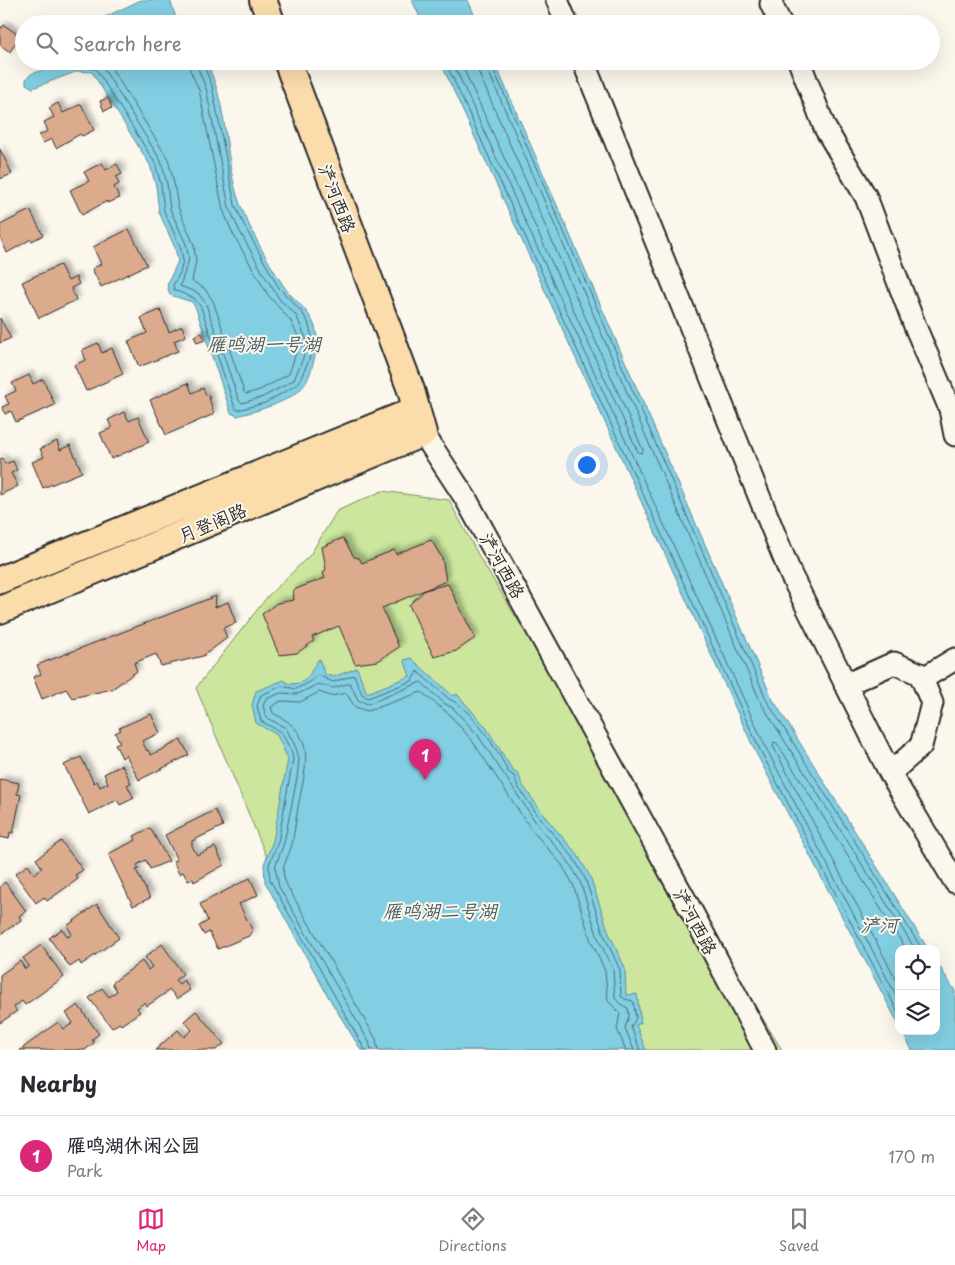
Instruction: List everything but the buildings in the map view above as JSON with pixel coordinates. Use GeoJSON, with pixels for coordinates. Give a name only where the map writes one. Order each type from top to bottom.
{"type":"FeatureCollection","features":[{"type":"Feature","properties":{"kind":"main road"},"geometry":{"type":"LineString","coordinates":[[263,0],[269,15]]}},
{"type":"Feature","properties":{"kind":"main road","name":"浐河西路"},"geometry":{"type":"LineString","coordinates":[[290,70],[420,422]]}},
{"type":"Feature","properties":{"kind":"main road","name":"月登阁路"},"geometry":{"type":"LineString","coordinates":[[0,580],[420,422]]}},
{"type":"Feature","properties":{"kind":"main road","name":"月登阁路"},"geometry":{"type":"LineString","coordinates":[[0,610],[420,422]]}},
{"type":"Feature","properties":{"kind":"street"},"geometry":{"type":"LineString","coordinates":[[557,0],[563,15]]}},
{"type":"Feature","properties":{"kind":"street"},"geometry":{"type":"LineString","coordinates":[[772,0],[771,4],[776,15]]}},
{"type":"Feature","properties":{"kind":"street"},"geometry":{"type":"LineString","coordinates":[[587,70],[790,575],[890,773],[955,882]]}},
{"type":"Feature","properties":{"kind":"street"},"geometry":{"type":"LineString","coordinates":[[802,70],[825,128],[866,197],[915,326],[950,409],[955,435]]}},
{"type":"Feature","properties":{"kind":"street","name":"浐河西路"},"geometry":{"type":"LineString","coordinates":[[420,422],[471,507],[765,1050]]}},
{"type":"Feature","properties":{"kind":"street"},"geometry":{"type":"LineString","coordinates":[[925,685],[955,659]]}},
{"type":"Feature","properties":{"kind":"street"},"geometry":{"type":"LineString","coordinates":[[845,684],[894,663],[920,674],[932,703],[921,746],[890,773]]}},
{"type":"Feature","properties":{"kind":"street"},"geometry":{"type":"LineString","coordinates":[[925,685],[955,675]]}},
{"type":"Feature","properties":{"kind":"green space"},"geometry":{"type":"Polygon","coordinates":[[[382,491],[449,500],[481,560],[782,1050],[365,1050],[273,872],[196,688],[268,596],[310,555],[337,511],[382,491]]]}},
{"type":"Feature","properties":{"kind":"water"},"geometry":{"type":"Polygon","coordinates":[[[141,0],[170,0],[175,15],[109,15],[141,0]]]}},
{"type":"Feature","properties":{"kind":"water"},"geometry":{"type":"Polygon","coordinates":[[[412,0],[468,0],[474,15],[419,15],[412,0]]]}},
{"type":"Feature","properties":{"kind":"water","name":"雁鸣湖一号湖"},"geometry":{"type":"Polygon","coordinates":[[[43,70],[210,70],[219,97],[231,169],[244,214],[271,266],[286,290],[309,315],[316,330],[316,349],[310,373],[305,384],[292,396],[274,405],[237,416],[231,413],[196,309],[192,302],[170,295],[167,285],[178,261],[175,248],[159,212],[156,186],[150,165],[92,72],[78,71],[33,88],[26,84],[26,79],[31,74],[43,70]]]}},
{"type":"Feature","properties":{"kind":"water","name":"浐河"},"geometry":{"type":"Polygon","coordinates":[[[444,70],[498,70],[772,698],[926,945],[895,945],[895,1017],[756,753],[444,70]]]}},
{"type":"Feature","properties":{"kind":"water","name":"雁鸣湖二号湖"},"geometry":{"type":"Polygon","coordinates":[[[411,658],[453,696],[457,694],[486,727],[546,818],[577,854],[590,876],[609,933],[625,968],[626,995],[637,994],[641,1023],[636,1025],[646,1050],[361,1050],[329,998],[265,882],[264,864],[273,841],[288,759],[277,735],[256,723],[252,705],[256,691],[284,680],[289,684],[302,682],[319,659],[325,674],[333,677],[357,668],[367,693],[410,676],[404,660],[411,658]]]}},
{"type":"Feature","properties":{"kind":"water","name":"浐河"},"geometry":{"type":"Polygon","coordinates":[[[940,967],[955,991],[955,1050],[912,1050],[904,1035],[940,1035],[940,967]]]}},
{"type":"Feature","properties":{"kind":"place","name":"雁鸣湖休闲公园"},"geometry":{"type":"Point","coordinates":[425,780]}}]}
